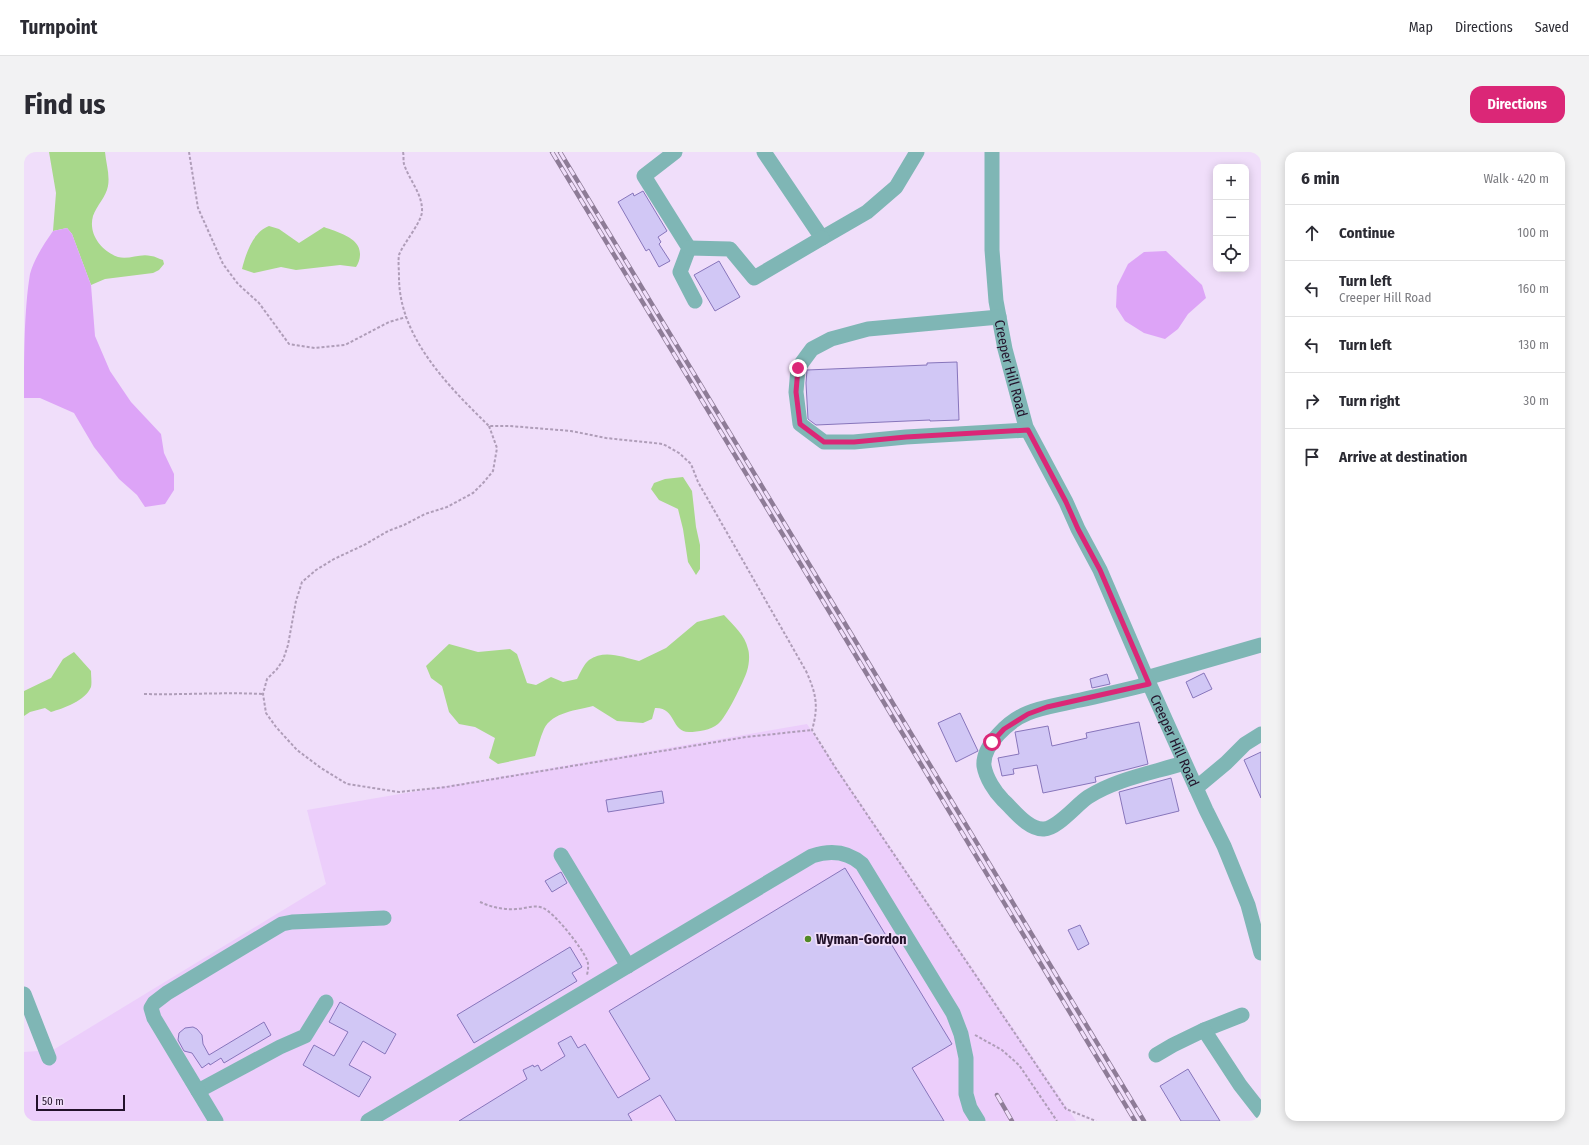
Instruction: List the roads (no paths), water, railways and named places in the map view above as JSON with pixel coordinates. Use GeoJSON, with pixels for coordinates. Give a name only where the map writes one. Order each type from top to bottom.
{"type":"FeatureCollection","features":[{"type":"Feature","properties":{"kind":"street"},"geometry":{"type":"LineString","coordinates":[[675,152],[644,176],[689,248]]}},
{"type":"Feature","properties":{"kind":"street"},"geometry":{"type":"LineString","coordinates":[[764,152],[822,238]]}},
{"type":"Feature","properties":{"kind":"street"},"geometry":{"type":"LineString","coordinates":[[689,248],[730,250],[754,278],[867,212],[896,187],[917,152]]}},
{"type":"Feature","properties":{"kind":"street","name":"Creeper Hill Road"},"geometry":{"type":"LineString","coordinates":[[992,158],[992,250],[996,301],[1008,362],[1028,430],[1100,570],[1184,762],[1224,846],[1248,905],[1261,953]]}},
{"type":"Feature","properties":{"kind":"street"},"geometry":{"type":"LineString","coordinates":[[689,248],[680,272],[695,301]]}},
{"type":"Feature","properties":{"kind":"street"},"geometry":{"type":"LineString","coordinates":[[999,317],[868,329],[831,340],[812,349],[798,368],[796,392],[800,424],[824,442],[854,442],[906,437],[1028,430]]}},
{"type":"Feature","properties":{"kind":"street"},"geometry":{"type":"LineString","coordinates":[[1184,762],[1115,783],[1088,797],[1059,822],[1044,829],[1032,827],[1000,797],[988,779],[984,766],[986,754],[992,742],[1004,729],[1016,720],[1028,714],[1047,707],[1148,681],[1261,645]]}},
{"type":"Feature","properties":{"kind":"street"},"geometry":{"type":"LineString","coordinates":[[1196,788],[1226,763],[1245,744],[1261,734]]}},
{"type":"Feature","properties":{"kind":"street"},"geometry":{"type":"LineString","coordinates":[[368,1121],[812,856],[833,851],[855,858],[862,864],[953,1014],[961,1034],[966,1058],[966,1094],[970,1108],[978,1121]]}},
{"type":"Feature","properties":{"kind":"street"},"geometry":{"type":"LineString","coordinates":[[561,855],[628,966]]}},
{"type":"Feature","properties":{"kind":"street"},"geometry":{"type":"LineString","coordinates":[[216,1121],[154,1018],[151,1008],[154,1003],[167,993],[282,924],[292,922],[384,918]]}},
{"type":"Feature","properties":{"kind":"street"},"geometry":{"type":"LineString","coordinates":[[24,994],[49,1058]]}},
{"type":"Feature","properties":{"kind":"street"},"geometry":{"type":"LineString","coordinates":[[198,1092],[305,1036],[326,1002]]}},
{"type":"Feature","properties":{"kind":"street"},"geometry":{"type":"LineString","coordinates":[[1156,1055],[1204,1030],[1242,1015]]}},
{"type":"Feature","properties":{"kind":"street"},"geometry":{"type":"LineString","coordinates":[[1204,1030],[1240,1085],[1261,1112]]}},
{"type":"Feature","properties":{"kind":"railway"},"geometry":{"type":"LineString","coordinates":[[552,152],[1135,1121]]}},
{"type":"Feature","properties":{"kind":"railway"},"geometry":{"type":"LineString","coordinates":[[560,152],[1144,1121]]}},
{"type":"Feature","properties":{"kind":"railway"},"geometry":{"type":"LineString","coordinates":[[997,1095],[1012,1121]]}},
{"type":"Feature","properties":{"kind":"place","name":"Wyman-Gordon"},"geometry":{"type":"Point","coordinates":[808,939]}}]}
